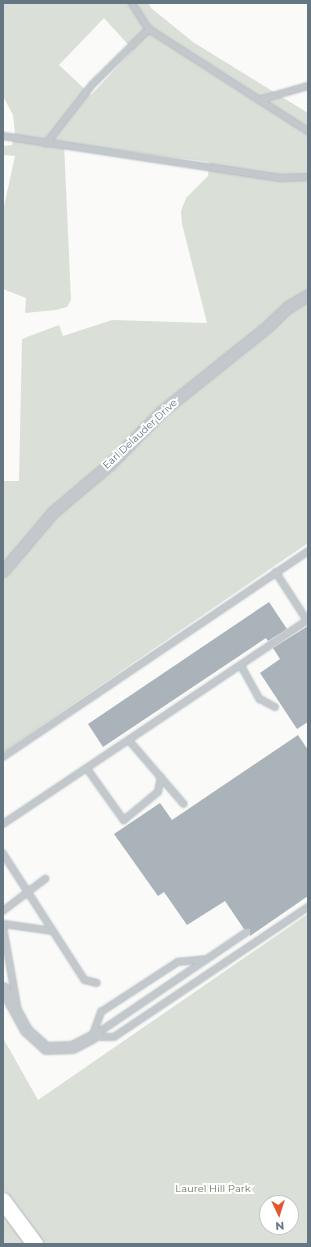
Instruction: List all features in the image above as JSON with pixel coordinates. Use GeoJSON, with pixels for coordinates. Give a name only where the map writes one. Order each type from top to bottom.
{"type":"FeatureCollection","features":[{"type":"Feature","properties":{"kind":"main road"},"geometry":{"type":"LineString","coordinates":[[3,1201],[35,1244]]}},
{"type":"Feature","properties":{"kind":"street","name":"Earl Delauder Drive"},"geometry":{"type":"LineString","coordinates":[[3,571],[53,512],[111,463],[162,411],[267,327],[288,307],[308,295]]}},
{"type":"Feature","properties":{"kind":"street"},"geometry":{"type":"LineString","coordinates":[[3,988],[26,1030],[46,1048],[72,1047],[92,1037]]}},
{"type":"Feature","properties":{"kind":"lane"},"geometry":{"type":"LineString","coordinates":[[132,3],[149,29],[308,132]]}},
{"type":"Feature","properties":{"kind":"lane"},"geometry":{"type":"LineString","coordinates":[[46,144],[92,85],[149,29]]}},
{"type":"Feature","properties":{"kind":"lane"},"geometry":{"type":"LineString","coordinates":[[259,100],[308,86]]}},
{"type":"Feature","properties":{"kind":"lane"},"geometry":{"type":"LineString","coordinates":[[3,136],[46,144],[282,178],[308,177]]}},
{"type":"Feature","properties":{"kind":"lane"},"geometry":{"type":"LineString","coordinates":[[3,757],[308,551]]}},
{"type":"Feature","properties":{"kind":"lane"},"geometry":{"type":"LineString","coordinates":[[3,824],[308,620],[276,572]]}},
{"type":"Feature","properties":{"kind":"lane"},"geometry":{"type":"LineString","coordinates":[[241,665],[260,699],[275,706]]}},
{"type":"Feature","properties":{"kind":"lane"},"geometry":{"type":"LineString","coordinates":[[129,740],[184,804]]}},
{"type":"Feature","properties":{"kind":"lane"},"geometry":{"type":"LineString","coordinates":[[87,768],[124,820],[158,792],[161,777]]}},
{"type":"Feature","properties":{"kind":"lane"},"geometry":{"type":"LineString","coordinates":[[3,853],[30,891],[85,980],[97,984]]}},
{"type":"Feature","properties":{"kind":"lane"},"geometry":{"type":"LineString","coordinates":[[3,911],[45,879]]}},
{"type":"Feature","properties":{"kind":"lane"},"geometry":{"type":"LineString","coordinates":[[92,1037],[114,1037],[308,907]]}},
{"type":"Feature","properties":{"kind":"lane"},"geometry":{"type":"LineString","coordinates":[[19,1017],[4,924],[53,930]]}},
{"type":"Feature","properties":{"kind":"lane"},"geometry":{"type":"LineString","coordinates":[[92,1037],[247,932]]}},
{"type":"Feature","properties":{"kind":"lane"},"geometry":{"type":"LineString","coordinates":[[92,1037],[102,1012],[178,962],[209,958]]}},
{"type":"Feature","properties":{"kind":"green space"},"geometry":{"type":"Polygon","coordinates":[[[3,3],[148,3],[151,8],[193,42],[308,113],[308,543],[3,752],[3,481],[19,481],[22,339],[59,325],[63,336],[112,320],[207,323],[182,224],[181,211],[186,198],[208,176],[209,162],[64,143],[71,300],[67,307],[56,310],[25,313],[26,298],[3,289],[3,211],[15,156],[3,155],[3,146],[12,145],[15,133],[13,115],[3,96],[3,3]],[[104,18],[59,65],[91,95],[133,50],[104,18]]]}},
{"type":"Feature","properties":{"kind":"green space","name":"Laurel Hill Park"},"geometry":{"type":"Polygon","coordinates":[[[308,914],[308,1244],[27,1244],[40,1237],[3,1189],[3,1038],[38,1100],[308,914]]]}},
{"type":"Feature","properties":{"kind":"green space"},"geometry":{"type":"Polygon","coordinates":[[[3,1211],[26,1244],[3,1244],[3,1211]]]}},
{"type":"Feature","properties":{"kind":"building"},"geometry":{"type":"Polygon","coordinates":[[[269,602],[287,629],[268,641],[266,638],[103,747],[88,724],[269,602]]]}},
{"type":"Feature","properties":{"kind":"building"},"geometry":{"type":"Polygon","coordinates":[[[308,626],[308,722],[297,729],[260,673],[280,659],[273,648],[308,626]]]}},
{"type":"Feature","properties":{"kind":"building"},"geometry":{"type":"Polygon","coordinates":[[[298,735],[308,750],[308,896],[250,936],[250,929],[244,929],[225,901],[187,925],[164,892],[158,896],[114,834],[160,803],[172,820],[298,735]]]}}]}
